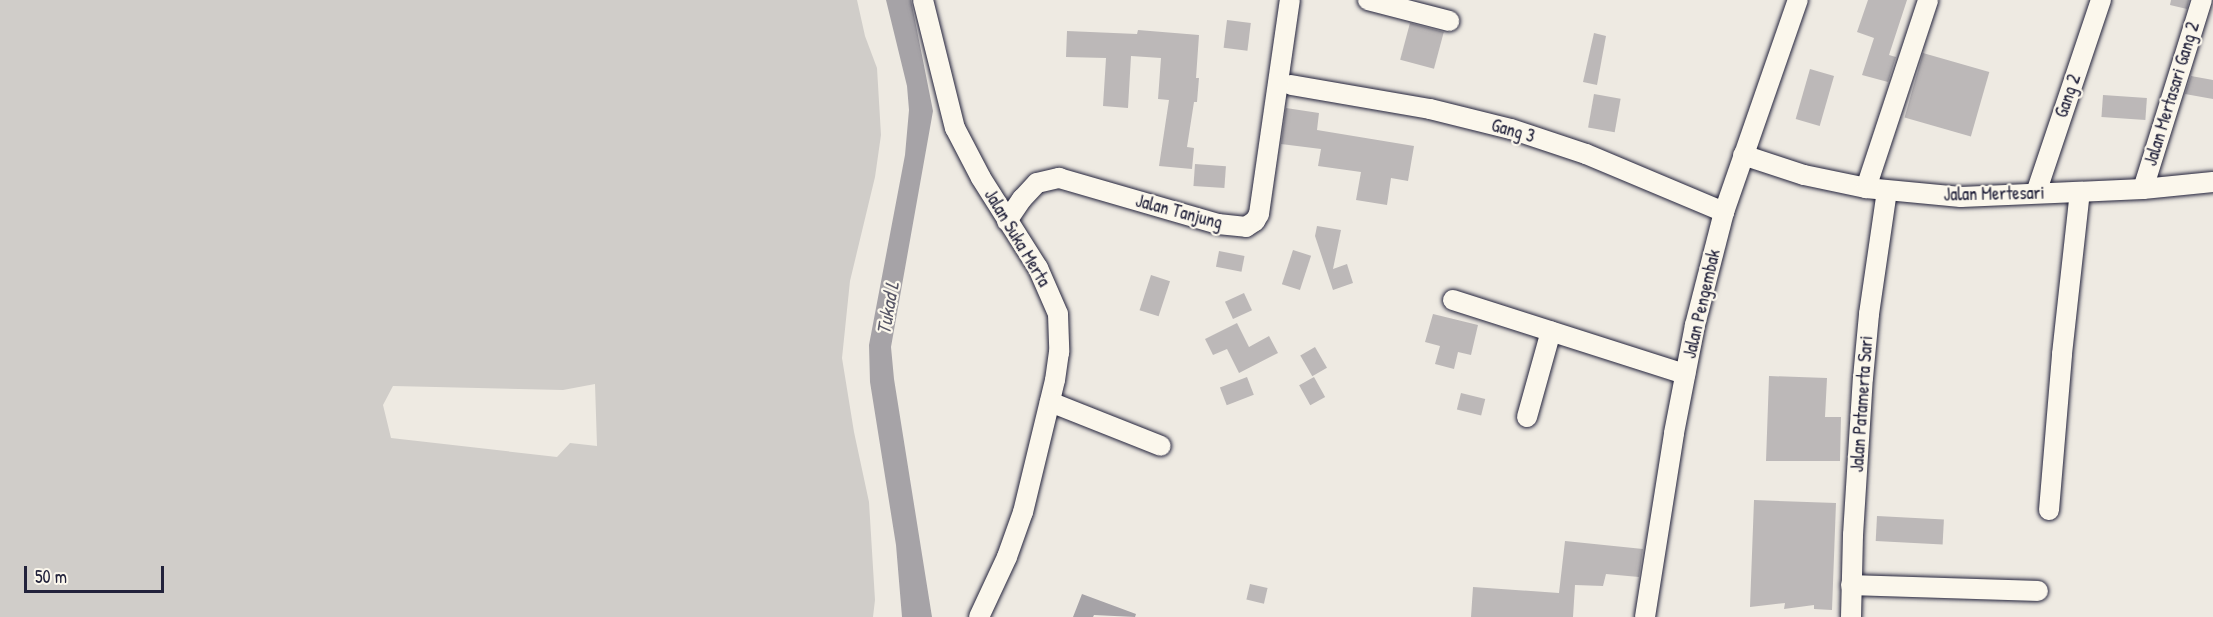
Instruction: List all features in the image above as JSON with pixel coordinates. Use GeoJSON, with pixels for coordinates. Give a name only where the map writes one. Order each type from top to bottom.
{"type":"FeatureCollection","features":[{"type":"Feature","properties":{"kind":"street","name":"Jalan Suka Merta"},"geometry":{"type":"LineString","coordinates":[[923,0],[955,128],[981,178],[1038,268],[1058,314],[1059,352],[1050,402],[1023,512],[1007,557],[979,617]]}},
{"type":"Feature","properties":{"kind":"street","name":"Jalan Tanjung"},"geometry":{"type":"LineString","coordinates":[[1007,221],[1022,199],[1037,183],[1059,178],[1218,224],[1246,227],[1255,221],[1259,214],[1290,0]]}},
{"type":"Feature","properties":{"kind":"street"},"geometry":{"type":"LineString","coordinates":[[1368,0],[1449,21]]}},
{"type":"Feature","properties":{"kind":"street","name":"Jalan Pengembak"},"geometry":{"type":"LineString","coordinates":[[1645,617],[1685,374],[1724,212],[1798,0]]}},
{"type":"Feature","properties":{"kind":"street"},"geometry":{"type":"LineString","coordinates":[[1866,188],[1928,0]]}},
{"type":"Feature","properties":{"kind":"street","name":"Gang 2"},"geometry":{"type":"LineString","coordinates":[[2036,193],[2101,0]]}},
{"type":"Feature","properties":{"kind":"street","name":"Jalan Mertasari Gang 2"},"geometry":{"type":"LineString","coordinates":[[2143,189],[2202,0]]}},
{"type":"Feature","properties":{"kind":"street","name":"Gang 3"},"geometry":{"type":"LineString","coordinates":[[1291,85],[1430,109],[1511,129],[1586,154],[1724,212]]}},
{"type":"Feature","properties":{"kind":"street","name":"Jalan Mertesari"},"geometry":{"type":"LineString","coordinates":[[1743,155],[1804,175],[1866,188],[1961,197],[2143,189],[2213,182]]}},
{"type":"Feature","properties":{"kind":"street","name":"Jalan Patamerta Sari"},"geometry":{"type":"LineString","coordinates":[[1851,617],[1851,585],[1869,314],[1887,191]]}},
{"type":"Feature","properties":{"kind":"street"},"geometry":{"type":"LineString","coordinates":[[2049,510],[2062,354],[2080,192]]}},
{"type":"Feature","properties":{"kind":"street"},"geometry":{"type":"LineString","coordinates":[[1453,300],[1685,374]]}},
{"type":"Feature","properties":{"kind":"street"},"geometry":{"type":"LineString","coordinates":[[1527,417],[1551,331]]}},
{"type":"Feature","properties":{"kind":"street"},"geometry":{"type":"LineString","coordinates":[[1050,402],[1161,446]]}},
{"type":"Feature","properties":{"kind":"street"},"geometry":{"type":"LineString","coordinates":[[1851,585],[2038,591]]}},
{"type":"Feature","properties":{"kind":"shaded area"},"geometry":{"type":"Polygon","coordinates":[[[0,0],[857,0],[865,36],[877,68],[881,135],[875,177],[850,281],[842,358],[854,432],[869,502],[875,600],[873,617],[0,617],[0,0]],[[595,384],[563,390],[393,386],[383,405],[391,438],[557,457],[570,443],[597,446],[595,384]]]}},
{"type":"Feature","properties":{"kind":"water","name":"Tukad L"},"geometry":{"type":"Polygon","coordinates":[[[886,0],[911,0],[933,111],[891,347],[894,379],[932,617],[902,617],[896,545],[870,382],[869,345],[905,155],[909,110],[907,86],[886,0]]]}},
{"type":"Feature","properties":{"kind":"water"},"geometry":{"type":"Polygon","coordinates":[[[1082,594],[1136,614],[1135,617],[1094,615],[1093,617],[1073,617],[1082,594]]]}},
{"type":"Feature","properties":{"kind":"building"},"geometry":{"type":"Polygon","coordinates":[[[1868,0],[1907,0],[1889,55],[1896,57],[1888,82],[1862,75],[1874,38],[1857,32],[1868,0]]]}},
{"type":"Feature","properties":{"kind":"building"},"geometry":{"type":"Polygon","coordinates":[[[2171,0],[2189,0],[2187,9],[2170,5],[2171,0]]]}},
{"type":"Feature","properties":{"kind":"building"},"geometry":{"type":"Polygon","coordinates":[[[1227,20],[1251,23],[1247,51],[1224,48],[1227,20]]]}},
{"type":"Feature","properties":{"kind":"building"},"geometry":{"type":"Polygon","coordinates":[[[1410,23],[1444,32],[1434,69],[1400,60],[1410,23]]]}},
{"type":"Feature","properties":{"kind":"building"},"geometry":{"type":"Polygon","coordinates":[[[1138,30],[1199,35],[1197,102],[1194,102],[1187,147],[1194,148],[1192,169],[1159,166],[1169,100],[1158,99],[1161,58],[1131,56],[1128,108],[1103,106],[1106,58],[1066,57],[1067,31],[1137,34],[1138,30]]]}},
{"type":"Feature","properties":{"kind":"building"},"geometry":{"type":"Polygon","coordinates":[[[1594,33],[1606,36],[1597,85],[1583,82],[1594,33]]]}},
{"type":"Feature","properties":{"kind":"building"},"geometry":{"type":"Polygon","coordinates":[[[1923,53],[1989,72],[1971,136],[1905,117],[1923,53]]]}},
{"type":"Feature","properties":{"kind":"building"},"geometry":{"type":"Polygon","coordinates":[[[1810,69],[1834,76],[1820,126],[1796,119],[1810,69]]]}},
{"type":"Feature","properties":{"kind":"building"},"geometry":{"type":"Polygon","coordinates":[[[2191,76],[2213,80],[2213,99],[2185,94],[2191,76]]]}},
{"type":"Feature","properties":{"kind":"building"},"geometry":{"type":"Polygon","coordinates":[[[1594,94],[1621,99],[1615,132],[1588,127],[1594,94]]]}},
{"type":"Feature","properties":{"kind":"building"},"geometry":{"type":"Polygon","coordinates":[[[2103,95],[2147,98],[2145,120],[2101,117],[2103,95]]]}},
{"type":"Feature","properties":{"kind":"building"},"geometry":{"type":"Polygon","coordinates":[[[1286,108],[1319,113],[1317,130],[1414,146],[1408,181],[1391,178],[1387,205],[1356,200],[1361,172],[1318,166],[1321,149],[1281,144],[1286,108]]]}},
{"type":"Feature","properties":{"kind":"building"},"geometry":{"type":"Polygon","coordinates":[[[1195,164],[1226,166],[1224,188],[1193,186],[1195,164]]]}},
{"type":"Feature","properties":{"kind":"building"},"geometry":{"type":"Polygon","coordinates":[[[1317,226],[1341,230],[1333,269],[1347,264],[1353,283],[1333,290],[1315,236],[1317,226]]]}},
{"type":"Feature","properties":{"kind":"building"},"geometry":{"type":"Polygon","coordinates":[[[1293,250],[1311,256],[1300,290],[1282,284],[1293,250]]]}},
{"type":"Feature","properties":{"kind":"building"},"geometry":{"type":"Polygon","coordinates":[[[1219,251],[1245,256],[1241,272],[1216,267],[1219,251]]]}},
{"type":"Feature","properties":{"kind":"building"},"geometry":{"type":"Polygon","coordinates":[[[1151,275],[1170,281],[1159,316],[1140,310],[1151,275]]]}},
{"type":"Feature","properties":{"kind":"building"},"geometry":{"type":"Polygon","coordinates":[[[1244,293],[1252,310],[1233,319],[1225,302],[1244,293]]]}},
{"type":"Feature","properties":{"kind":"building"},"geometry":{"type":"Polygon","coordinates":[[[1433,314],[1478,325],[1471,355],[1458,352],[1454,369],[1435,364],[1440,346],[1425,342],[1433,314]]]}},
{"type":"Feature","properties":{"kind":"building"},"geometry":{"type":"Polygon","coordinates":[[[1237,323],[1249,347],[1269,336],[1278,353],[1239,373],[1227,349],[1213,355],[1205,339],[1237,323]]]}},
{"type":"Feature","properties":{"kind":"building"},"geometry":{"type":"Polygon","coordinates":[[[1315,347],[1327,368],[1312,376],[1300,356],[1315,347]]]}},
{"type":"Feature","properties":{"kind":"building"},"geometry":{"type":"Polygon","coordinates":[[[1769,376],[1827,378],[1825,417],[1841,417],[1840,461],[1766,461],[1769,376]]]}},
{"type":"Feature","properties":{"kind":"building"},"geometry":{"type":"Polygon","coordinates":[[[1247,377],[1254,395],[1227,405],[1220,387],[1247,377]]]}},
{"type":"Feature","properties":{"kind":"building"},"geometry":{"type":"Polygon","coordinates":[[[1314,377],[1325,397],[1310,405],[1299,385],[1314,377]]]}},
{"type":"Feature","properties":{"kind":"building"},"geometry":{"type":"Polygon","coordinates":[[[1461,393],[1485,399],[1481,416],[1457,409],[1461,393]]]}},
{"type":"Feature","properties":{"kind":"building"},"geometry":{"type":"Polygon","coordinates":[[[1754,500],[1836,503],[1832,610],[1814,609],[1814,605],[1784,609],[1785,603],[1750,607],[1754,500]]]}},
{"type":"Feature","properties":{"kind":"building"},"geometry":{"type":"Polygon","coordinates":[[[1877,516],[1944,520],[1943,544],[1876,541],[1877,516]]]}},
{"type":"Feature","properties":{"kind":"building"},"geometry":{"type":"Polygon","coordinates":[[[1565,541],[1643,549],[1639,577],[1606,574],[1603,586],[1575,585],[1573,617],[1471,617],[1473,587],[1559,593],[1565,541]]]}},
{"type":"Feature","properties":{"kind":"building"},"geometry":{"type":"Polygon","coordinates":[[[1250,584],[1268,588],[1264,604],[1246,600],[1250,584]]]}}]}
